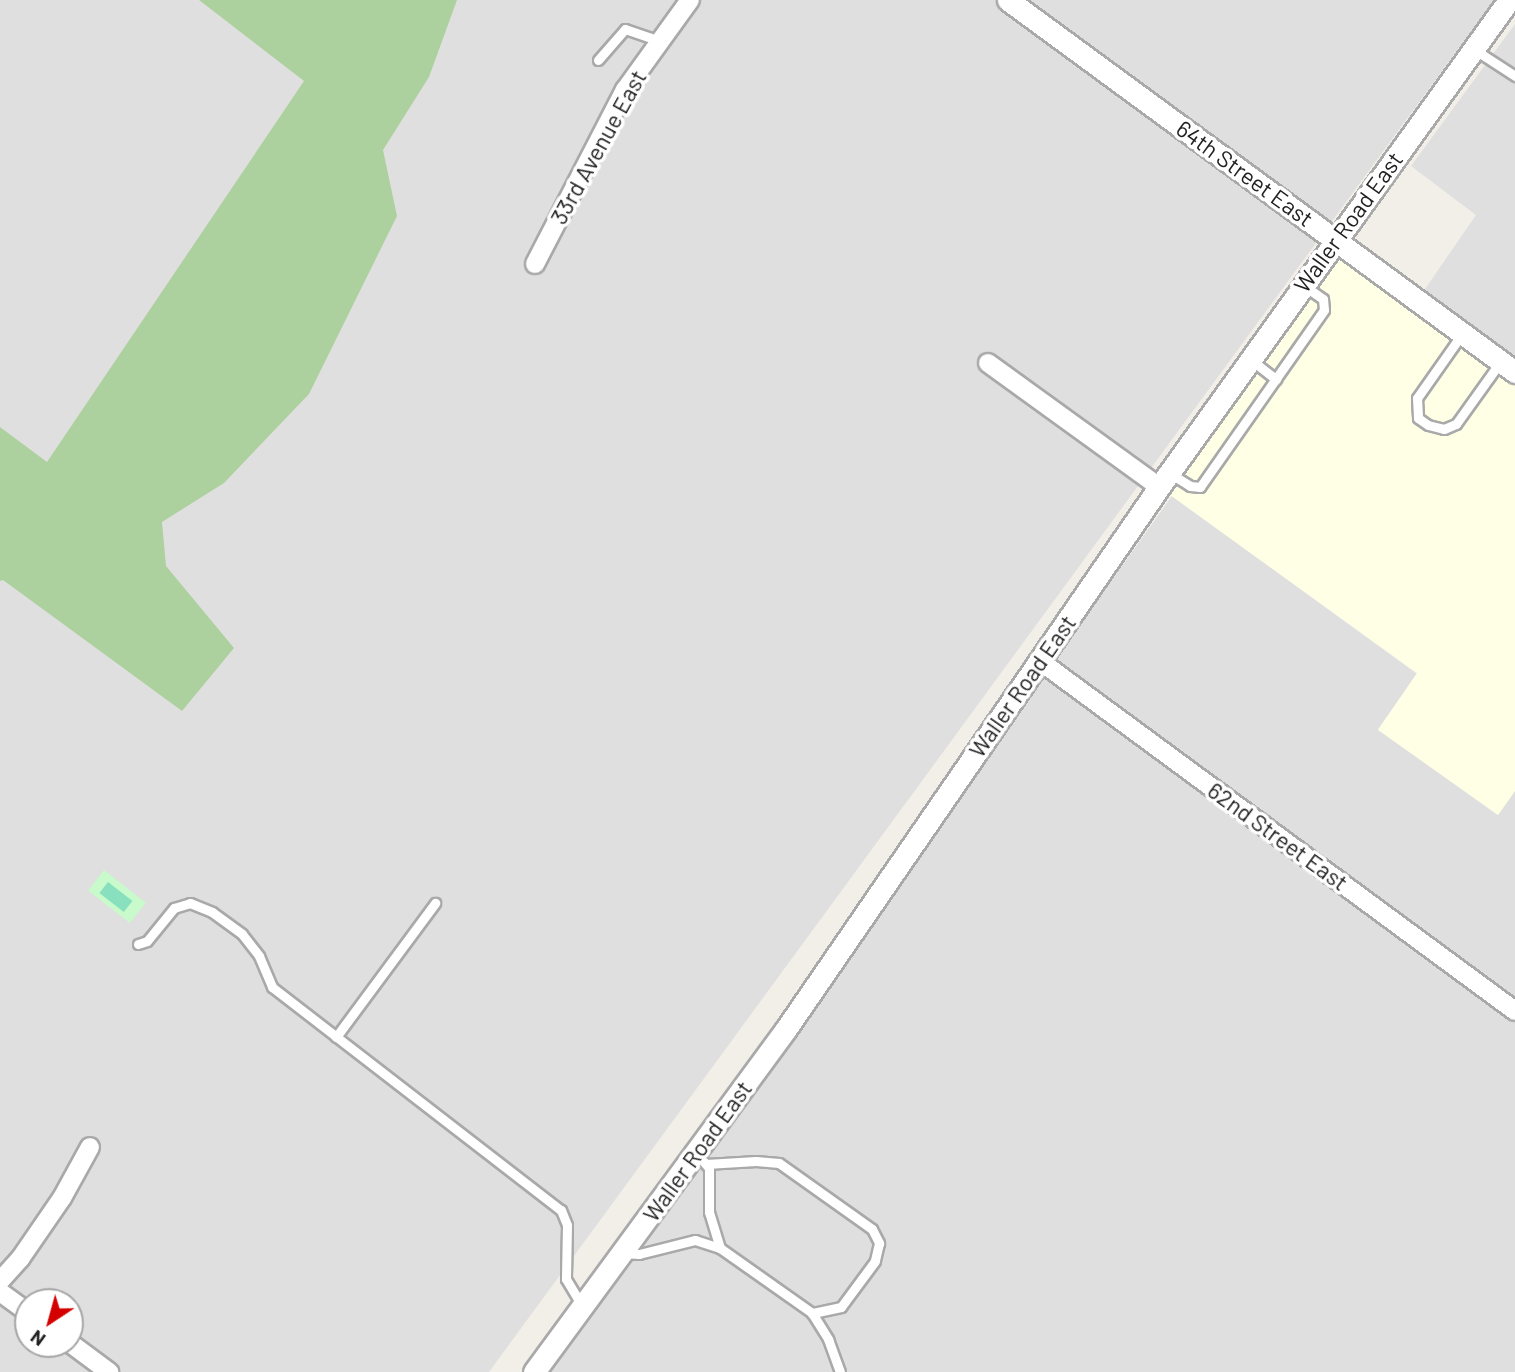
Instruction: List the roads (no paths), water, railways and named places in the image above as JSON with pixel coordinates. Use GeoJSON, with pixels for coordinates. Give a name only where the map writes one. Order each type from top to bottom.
{"type":"FeatureCollection","features":[{"type":"Feature","properties":{"kind":"street","name":"33rd Avenue East"},"geometry":{"type":"LineString","coordinates":[[535,264],[611,114],[690,0]]}},
{"type":"Feature","properties":{"kind":"street","name":"64th Street East"},"geometry":{"type":"LineString","coordinates":[[1008,0],[1508,367]]}},
{"type":"Feature","properties":{"kind":"street","name":"Waller Road East"},"geometry":{"type":"LineString","coordinates":[[534,1372],[621,1253],[700,1159],[786,1029],[1164,480],[1509,0]]}},
{"type":"Feature","properties":{"kind":"street"},"geometry":{"type":"LineString","coordinates":[[988,363],[1164,480]]}},
{"type":"Feature","properties":{"kind":"street","name":"62nd Street East"},"geometry":{"type":"LineString","coordinates":[[1040,661],[1515,1011]]}},
{"type":"Feature","properties":{"kind":"street"},"geometry":{"type":"LineString","coordinates":[[0,1281],[20,1259],[62,1198],[90,1147]]}},
{"type":"Feature","properties":{"kind":"street"},"geometry":{"type":"LineString","coordinates":[[84,1353],[109,1372]]}},
{"type":"Feature","properties":{"kind":"lane"},"geometry":{"type":"LineString","coordinates":[[598,60],[625,29],[660,41]]}},
{"type":"Feature","properties":{"kind":"lane"},"geometry":{"type":"LineString","coordinates":[[1474,49],[1515,76]]}},
{"type":"Feature","properties":{"kind":"lane"},"geometry":{"type":"LineString","coordinates":[[1164,480],[1200,488],[1324,310],[1323,299],[1303,285]]}},
{"type":"Feature","properties":{"kind":"lane"},"geometry":{"type":"LineString","coordinates":[[1462,334],[1417,398],[1418,418],[1428,425],[1444,429],[1456,424],[1508,367]]}},
{"type":"Feature","properties":{"kind":"lane"},"geometry":{"type":"LineString","coordinates":[[1250,359],[1276,379]]}},
{"type":"Feature","properties":{"kind":"lane"},"geometry":{"type":"LineString","coordinates":[[138,944],[147,942],[174,908],[190,903],[212,912],[242,934],[259,956],[272,987],[561,1210],[567,1225],[566,1279],[582,1306]]}},
{"type":"Feature","properties":{"kind":"lane"},"geometry":{"type":"LineString","coordinates":[[336,1037],[435,903]]}},
{"type":"Feature","properties":{"kind":"lane"},"geometry":{"type":"LineString","coordinates":[[720,1248],[709,1212],[700,1159],[779,1163],[873,1229],[878,1243],[875,1261],[841,1307],[812,1313]]}},
{"type":"Feature","properties":{"kind":"lane"},"geometry":{"type":"LineString","coordinates":[[621,1253],[639,1254],[695,1240],[720,1248],[812,1313],[828,1339],[840,1372]]}}]}
